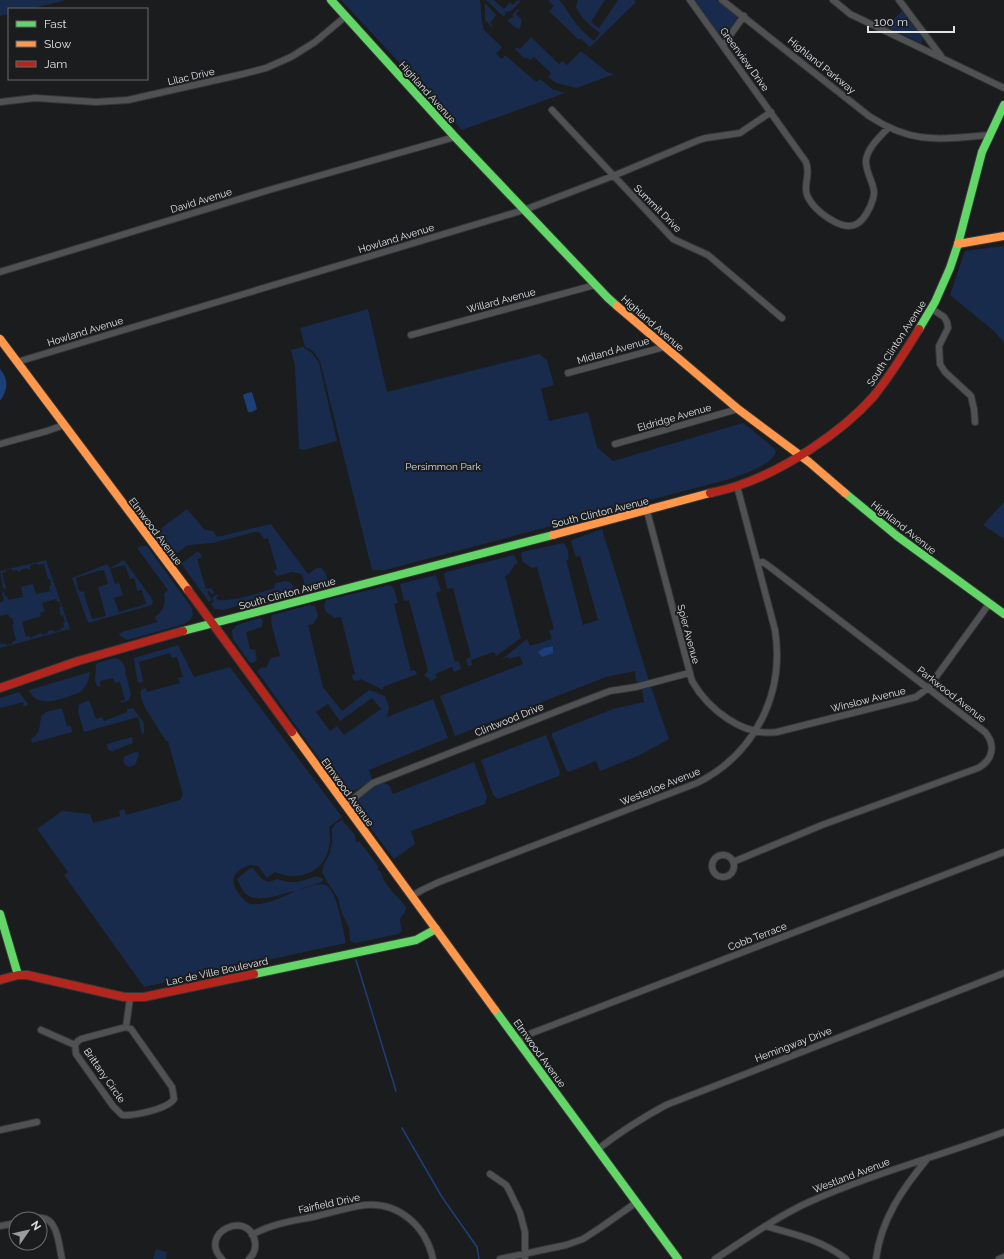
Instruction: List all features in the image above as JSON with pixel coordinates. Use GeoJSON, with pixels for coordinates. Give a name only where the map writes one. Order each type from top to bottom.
{"type":"FeatureCollection","features":[{"type":"Feature","properties":{"kind":"street","name":"Highland Avenue"},"geometry":{"type":"LineString","coordinates":[[331,0],[455,137],[595,285],[664,347],[738,409],[799,455],[897,536],[1004,614]]}},
{"type":"Feature","properties":{"kind":"street","name":"Greenview Drive"},"geometry":{"type":"LineString","coordinates":[[690,0],[802,155],[809,169],[806,187],[807,194],[810,200],[824,216],[843,226],[857,224],[862,220],[874,197],[872,182],[866,166],[866,159],[873,145],[888,128]]}},
{"type":"Feature","properties":{"kind":"street","name":"Highland Parkway"},"geometry":{"type":"LineString","coordinates":[[722,0],[869,116],[888,128],[904,134],[931,139],[990,135]]}},
{"type":"Feature","properties":{"kind":"street"},"geometry":{"type":"LineString","coordinates":[[833,0],[850,14],[1004,88]]}},
{"type":"Feature","properties":{"kind":"street"},"geometry":{"type":"LineString","coordinates":[[899,0],[942,57]]}},
{"type":"Feature","properties":{"kind":"street","name":"Lilac Drive"},"geometry":{"type":"LineString","coordinates":[[0,102],[35,98],[96,102],[128,100],[244,74],[266,68],[291,57],[316,42],[346,16]]}},
{"type":"Feature","properties":{"kind":"street"},"geometry":{"type":"LineString","coordinates":[[723,45],[744,16]]}},
{"type":"Feature","properties":{"kind":"street","name":"South Clinton Avenue"},"geometry":{"type":"LineString","coordinates":[[0,688],[78,661],[212,623],[647,511],[737,486],[762,476],[799,455],[835,431],[866,404],[891,372],[932,309],[941,291],[958,244],[978,164],[1004,105]]}},
{"type":"Feature","properties":{"kind":"street","name":"Summit Drive"},"geometry":{"type":"LineString","coordinates":[[552,110],[673,239],[708,256],[782,318]]}},
{"type":"Feature","properties":{"kind":"street","name":"Howland Avenue"},"geometry":{"type":"LineString","coordinates":[[17,362],[524,210],[613,176],[699,140],[740,133],[771,112]]}},
{"type":"Feature","properties":{"kind":"street","name":"David Avenue"},"geometry":{"type":"LineString","coordinates":[[0,272],[262,192],[455,137]]}},
{"type":"Feature","properties":{"kind":"street"},"geometry":{"type":"LineString","coordinates":[[958,244],[1004,236]]}},
{"type":"Feature","properties":{"kind":"street","name":"Willard Avenue"},"geometry":{"type":"LineString","coordinates":[[411,335],[595,285]]}},
{"type":"Feature","properties":{"kind":"street"},"geometry":{"type":"LineString","coordinates":[[932,309],[944,317],[948,328],[939,346],[940,364],[945,372],[970,396],[974,409],[975,422]]}},
{"type":"Feature","properties":{"kind":"street","name":"Elmwood Avenue"},"geometry":{"type":"LineString","coordinates":[[0,339],[212,623],[678,1259]]}},
{"type":"Feature","properties":{"kind":"street","name":"Midland Avenue"},"geometry":{"type":"LineString","coordinates":[[568,373],[664,347]]}},
{"type":"Feature","properties":{"kind":"street","name":"Eldridge Avenue"},"geometry":{"type":"LineString","coordinates":[[615,444],[738,409]]}},
{"type":"Feature","properties":{"kind":"street"},"geometry":{"type":"LineString","coordinates":[[0,444],[47,431],[64,424]]}},
{"type":"Feature","properties":{"kind":"street","name":"Westerloe Avenue"},"geometry":{"type":"LineString","coordinates":[[412,896],[440,882],[697,783],[712,775],[737,755],[756,731],[766,711],[775,677],[777,650],[775,630],[737,486]]}},
{"type":"Feature","properties":{"kind":"street","name":"Spier Avenue"},"geometry":{"type":"LineString","coordinates":[[647,511],[689,673],[697,690],[709,704],[741,727],[756,731]]}},
{"type":"Feature","properties":{"kind":"street","name":"Parkwood Avenue"},"geometry":{"type":"LineString","coordinates":[[733,862],[822,825],[978,768],[989,759],[992,752],[987,735],[770,567],[763,562],[758,563]]}},
{"type":"Feature","properties":{"kind":"street","name":"Winslow Avenue"},"geometry":{"type":"LineString","coordinates":[[756,731],[777,732],[911,699],[928,688],[989,604]]}},
{"type":"Feature","properties":{"kind":"street","name":"Clintwood Drive"},"geometry":{"type":"LineString","coordinates":[[345,805],[373,784],[563,709],[610,691],[636,687],[689,673]]}},
{"type":"Feature","properties":{"kind":"street","name":"Cobb Terrace"},"geometry":{"type":"LineString","coordinates":[[519,1041],[532,1033],[1004,852]]}},
{"type":"Feature","properties":{"kind":"street"},"geometry":{"type":"LineString","coordinates":[[0,914],[18,975]]}},
{"type":"Feature","properties":{"kind":"street","name":"Lac de Ville Boulevard"},"geometry":{"type":"LineString","coordinates":[[0,980],[18,975],[27,975],[130,998],[152,996],[295,964],[416,940],[436,929]]}},
{"type":"Feature","properties":{"kind":"street","name":"Hemingway Drive"},"geometry":{"type":"LineString","coordinates":[[598,1149],[643,1117],[666,1105],[1004,973]]}},
{"type":"Feature","properties":{"kind":"street"},"geometry":{"type":"LineString","coordinates":[[126,1027],[130,998]]}},
{"type":"Feature","properties":{"kind":"street","name":"Brittany Circle"},"geometry":{"type":"LineString","coordinates":[[126,1027],[131,1029],[172,1087],[174,1099],[165,1107],[130,1115],[122,1115],[118,1112],[76,1054],[74,1048],[75,1045],[81,1039],[126,1027]]}},
{"type":"Feature","properties":{"kind":"street","name":"Brittany Circle"},"geometry":{"type":"LineString","coordinates":[[41,1030],[75,1045]]}},
{"type":"Feature","properties":{"kind":"street"},"geometry":{"type":"LineString","coordinates":[[0,1130],[37,1122]]}},
{"type":"Feature","properties":{"kind":"street","name":"Westland Avenue"},"geometry":{"type":"LineString","coordinates":[[715,1259],[765,1226],[809,1202],[880,1174],[1004,1132]]}},
{"type":"Feature","properties":{"kind":"street"},"geometry":{"type":"LineString","coordinates":[[876,1259],[879,1243],[890,1211],[909,1181],[928,1158]]}},
{"type":"Feature","properties":{"kind":"street"},"geometry":{"type":"LineString","coordinates":[[490,1174],[506,1185],[520,1213],[525,1232],[525,1256]]}},
{"type":"Feature","properties":{"kind":"street"},"geometry":{"type":"LineString","coordinates":[[500,1259],[525,1256],[583,1239],[636,1202]]}},
{"type":"Feature","properties":{"kind":"street","name":"Fairfield Drive"},"geometry":{"type":"LineString","coordinates":[[252,1235],[263,1229],[289,1222],[364,1206],[389,1207],[403,1213],[417,1225],[426,1238],[433,1259]]}},
{"type":"Feature","properties":{"kind":"street"},"geometry":{"type":"LineString","coordinates":[[48,1219],[54,1225],[62,1259]]}},
{"type":"Feature","properties":{"kind":"street"},"geometry":{"type":"LineString","coordinates":[[222,1259],[215,1246],[216,1239],[219,1233],[224,1229],[236,1225],[242,1226],[252,1235],[255,1246],[254,1252],[249,1259]]}},
{"type":"Feature","properties":{"kind":"street"},"geometry":{"type":"LineString","coordinates":[[765,1226],[818,1241],[833,1249],[846,1259]]}},
{"type":"Feature","properties":{"kind":"street"},"geometry":{"type":"LineString","coordinates":[[999,1259],[1004,1258]]}},
{"type":"Feature","properties":{"kind":"green space"},"geometry":{"type":"Polygon","coordinates":[[[0,0],[66,0],[34,8],[8,8],[8,14],[0,16],[0,0]]]}},
{"type":"Feature","properties":{"kind":"green space"},"geometry":{"type":"Polygon","coordinates":[[[341,0],[480,0],[484,30],[502,47],[496,54],[502,59],[505,55],[536,82],[540,79],[552,89],[565,93],[462,130],[341,0]]]}},
{"type":"Feature","properties":{"kind":"green space"},"geometry":{"type":"Polygon","coordinates":[[[486,0],[494,0],[504,9],[510,2],[513,5],[518,0],[521,1],[511,11],[506,12],[504,17],[486,0]]]}},
{"type":"Feature","properties":{"kind":"green space"},"geometry":{"type":"Polygon","coordinates":[[[548,0],[559,0],[579,27],[594,41],[600,33],[589,25],[580,15],[576,7],[578,0],[605,0],[591,22],[599,28],[618,0],[634,0],[636,2],[590,47],[581,39],[578,39],[549,11],[554,6],[548,0]]]}},
{"type":"Feature","properties":{"kind":"green space"},"geometry":{"type":"Polygon","coordinates":[[[693,0],[716,0],[737,16],[737,23],[725,37],[719,37],[693,0]]]}},
{"type":"Feature","properties":{"kind":"green space"},"geometry":{"type":"Polygon","coordinates":[[[485,3],[496,15],[490,23],[493,26],[492,27],[485,20],[485,3]]]}},
{"type":"Feature","properties":{"kind":"green space"},"geometry":{"type":"Polygon","coordinates":[[[518,9],[519,10],[516,14],[522,20],[520,29],[516,28],[507,20],[513,17],[513,14],[518,9]]]}},
{"type":"Feature","properties":{"kind":"green space"},"geometry":{"type":"Polygon","coordinates":[[[902,11],[923,39],[921,43],[886,27],[902,11]]]}},
{"type":"Feature","properties":{"kind":"green space"},"geometry":{"type":"Polygon","coordinates":[[[531,37],[559,64],[562,61],[567,65],[581,51],[607,72],[614,74],[577,88],[556,83],[548,77],[551,73],[534,57],[530,60],[526,57],[525,59],[515,49],[517,47],[520,49],[531,37]]]}},
{"type":"Feature","properties":{"kind":"green space"},"geometry":{"type":"Polygon","coordinates":[[[1004,246],[1004,343],[994,331],[950,295],[965,251],[1004,246]]]}},
{"type":"Feature","properties":{"kind":"green space","name":"Persimmon Park"},"geometry":{"type":"Polygon","coordinates":[[[368,309],[387,392],[539,354],[547,360],[554,385],[541,389],[549,421],[588,412],[597,447],[613,461],[743,423],[776,451],[770,461],[764,465],[730,479],[385,570],[372,570],[320,361],[313,351],[305,347],[300,328],[368,309]]]}},
{"type":"Feature","properties":{"kind":"green space"},"geometry":{"type":"Polygon","coordinates":[[[303,347],[312,353],[319,363],[337,441],[304,450],[299,449],[295,366],[291,350],[303,347]]]}},
{"type":"Feature","properties":{"kind":"green space"},"geometry":{"type":"Polygon","coordinates":[[[1004,502],[1004,539],[983,525],[1004,502]]]}},
{"type":"Feature","properties":{"kind":"green space"},"geometry":{"type":"Polygon","coordinates":[[[187,509],[205,530],[213,531],[217,537],[271,524],[308,574],[317,568],[321,568],[328,580],[328,585],[308,589],[305,586],[301,574],[292,572],[277,576],[273,571],[277,569],[268,538],[264,539],[259,532],[212,543],[188,545],[176,554],[173,553],[162,540],[159,530],[187,509]]]}},
{"type":"Feature","properties":{"kind":"green space"},"geometry":{"type":"Polygon","coordinates":[[[602,529],[649,681],[639,683],[636,681],[635,671],[606,677],[455,736],[440,696],[523,664],[520,656],[509,659],[508,657],[501,660],[527,639],[530,646],[552,639],[549,631],[554,629],[537,567],[532,568],[523,562],[522,552],[563,543],[565,544],[568,550],[569,559],[566,560],[583,625],[598,620],[580,556],[576,557],[571,542],[572,540],[602,529]]]}},
{"type":"Feature","properties":{"kind":"green space"},"geometry":{"type":"Polygon","coordinates":[[[147,546],[192,608],[193,615],[190,620],[184,624],[127,640],[120,636],[119,633],[157,622],[155,617],[164,607],[164,594],[168,590],[137,548],[147,546]]]}},
{"type":"Feature","properties":{"kind":"green space"},"geometry":{"type":"Polygon","coordinates":[[[197,552],[200,553],[202,557],[197,559],[206,589],[211,588],[214,592],[213,595],[209,591],[207,592],[212,600],[209,602],[182,565],[182,563],[197,552]]]}},
{"type":"Feature","properties":{"kind":"green space"},"geometry":{"type":"Polygon","coordinates":[[[514,555],[518,563],[515,564],[509,574],[505,576],[521,638],[496,656],[494,652],[471,660],[472,665],[468,666],[466,659],[471,657],[453,588],[447,589],[444,574],[446,572],[514,555]]]}},
{"type":"Feature","properties":{"kind":"green space"},"geometry":{"type":"Polygon","coordinates":[[[46,560],[70,629],[0,648],[0,642],[1,644],[5,643],[6,645],[12,644],[12,642],[16,640],[12,625],[14,624],[12,618],[10,618],[8,614],[0,616],[0,602],[4,601],[2,593],[4,592],[0,571],[46,560]],[[37,563],[31,565],[30,569],[28,570],[27,568],[18,572],[17,570],[13,571],[12,569],[6,570],[6,572],[2,573],[6,588],[4,589],[5,596],[7,596],[8,600],[23,597],[21,587],[33,584],[36,594],[50,591],[50,579],[48,579],[44,564],[38,565],[37,563]],[[56,599],[42,603],[45,611],[40,613],[41,616],[22,622],[26,637],[29,636],[30,638],[41,633],[42,635],[53,630],[54,632],[61,630],[61,628],[64,627],[63,623],[65,622],[63,615],[61,616],[59,608],[61,607],[59,601],[57,602],[56,599]]]}},
{"type":"Feature","properties":{"kind":"green space"},"geometry":{"type":"Polygon","coordinates":[[[124,560],[153,600],[152,605],[88,623],[72,578],[107,564],[110,568],[124,560]],[[125,565],[110,569],[115,584],[119,583],[123,595],[114,598],[119,612],[146,604],[142,590],[137,591],[135,580],[133,578],[130,579],[125,565]],[[104,570],[76,578],[78,589],[81,592],[84,591],[92,619],[106,616],[98,587],[108,584],[104,570]]]}},
{"type":"Feature","properties":{"kind":"green space"},"geometry":{"type":"Polygon","coordinates":[[[436,575],[441,591],[436,593],[455,662],[459,661],[461,669],[454,672],[452,667],[435,674],[437,678],[431,681],[424,675],[428,671],[409,600],[404,601],[400,584],[436,575]]]}},
{"type":"Feature","properties":{"kind":"green space"},"geometry":{"type":"Polygon","coordinates":[[[285,581],[292,585],[294,589],[293,591],[223,610],[215,609],[211,604],[214,601],[212,598],[217,594],[216,599],[236,599],[275,588],[274,584],[285,581]]]}},
{"type":"Feature","properties":{"kind":"green space"},"geometry":{"type":"Polygon","coordinates":[[[390,585],[394,589],[398,603],[394,604],[411,671],[415,670],[417,674],[383,687],[383,690],[361,679],[358,681],[353,680],[352,675],[355,674],[341,617],[335,618],[326,612],[324,606],[326,600],[390,585]]]}},
{"type":"Feature","properties":{"kind":"green space"},"geometry":{"type":"Polygon","coordinates":[[[309,605],[315,606],[318,616],[313,624],[308,625],[323,687],[342,711],[369,690],[385,696],[389,707],[387,717],[433,699],[448,738],[369,770],[372,780],[349,794],[343,792],[257,671],[262,667],[266,668],[271,658],[280,656],[271,619],[272,615],[309,605]],[[372,698],[340,721],[328,704],[316,712],[330,731],[337,726],[344,735],[381,709],[372,698]]]}},
{"type":"Feature","properties":{"kind":"green space"},"geometry":{"type":"Polygon","coordinates":[[[260,618],[263,620],[262,627],[246,632],[250,649],[255,650],[257,660],[250,663],[233,639],[232,630],[237,625],[260,618]]]}},
{"type":"Feature","properties":{"kind":"green space"},"geometry":{"type":"Polygon","coordinates":[[[178,645],[194,677],[230,667],[342,817],[329,827],[330,840],[326,857],[312,872],[298,876],[288,876],[275,872],[267,878],[258,866],[250,865],[244,867],[234,876],[233,880],[236,889],[247,903],[261,904],[295,891],[273,897],[251,897],[245,893],[237,879],[249,869],[253,868],[262,879],[269,882],[277,879],[288,882],[298,882],[317,876],[323,879],[322,882],[298,890],[319,884],[325,885],[329,888],[336,902],[346,943],[144,987],[64,875],[68,872],[37,829],[62,811],[90,814],[93,823],[120,816],[119,811],[124,809],[126,815],[180,800],[183,795],[168,741],[166,741],[144,706],[140,693],[142,689],[146,688],[147,692],[180,683],[178,678],[183,677],[177,657],[172,658],[170,653],[139,662],[143,680],[142,683],[138,682],[134,658],[178,645]]]}},
{"type":"Feature","properties":{"kind":"green space"},"geometry":{"type":"Polygon","coordinates":[[[114,658],[119,659],[123,664],[131,694],[130,700],[121,703],[120,701],[125,700],[120,682],[115,683],[113,678],[100,681],[100,687],[97,686],[95,681],[96,665],[114,658]]]}},
{"type":"Feature","properties":{"kind":"green space"},"geometry":{"type":"Polygon","coordinates":[[[90,672],[85,687],[81,691],[62,699],[41,701],[36,699],[29,690],[90,672]]]}},
{"type":"Feature","properties":{"kind":"green space"},"geometry":{"type":"Polygon","coordinates":[[[651,687],[669,739],[638,756],[600,771],[596,761],[569,772],[566,770],[552,733],[613,709],[644,702],[642,689],[651,687]]]}},
{"type":"Feature","properties":{"kind":"green space"},"geometry":{"type":"Polygon","coordinates":[[[19,692],[28,704],[27,706],[23,706],[24,702],[0,708],[0,698],[19,692]]]}},
{"type":"Feature","properties":{"kind":"green space"},"geometry":{"type":"Polygon","coordinates":[[[89,700],[96,719],[102,717],[104,721],[127,712],[127,709],[133,708],[144,723],[144,733],[142,734],[138,717],[84,732],[78,712],[79,705],[89,700]]]}},
{"type":"Feature","properties":{"kind":"green space"},"geometry":{"type":"Polygon","coordinates":[[[62,708],[67,726],[71,726],[72,732],[32,743],[31,739],[36,735],[39,729],[41,716],[46,712],[62,708]]]}},
{"type":"Feature","properties":{"kind":"green space"},"geometry":{"type":"Polygon","coordinates":[[[546,735],[560,772],[559,776],[498,799],[493,795],[481,760],[546,735]]]}},
{"type":"Feature","properties":{"kind":"green space"},"geometry":{"type":"Polygon","coordinates":[[[132,737],[133,743],[113,752],[108,750],[107,744],[132,737]]]}},
{"type":"Feature","properties":{"kind":"green space"},"geometry":{"type":"Polygon","coordinates":[[[138,752],[139,755],[135,765],[130,767],[125,765],[123,760],[125,756],[138,752]]]}},
{"type":"Feature","properties":{"kind":"green space"},"geometry":{"type":"Polygon","coordinates":[[[474,762],[487,797],[485,804],[411,831],[415,844],[394,859],[356,809],[362,796],[369,789],[382,782],[389,785],[393,794],[474,762]]]}},
{"type":"Feature","properties":{"kind":"green space"},"geometry":{"type":"Polygon","coordinates":[[[342,820],[355,835],[356,843],[359,841],[379,867],[377,869],[381,873],[387,886],[406,907],[405,913],[400,919],[402,931],[398,934],[356,943],[350,941],[349,928],[341,911],[338,898],[322,872],[324,864],[330,853],[332,829],[336,823],[342,820]]]}},
{"type":"Feature","properties":{"kind":"green space"},"geometry":{"type":"Polygon","coordinates":[[[156,1249],[167,1252],[166,1259],[153,1259],[156,1249]]]}},
{"type":"Feature","properties":{"kind":"shaded area"},"geometry":{"type":"Polygon","coordinates":[[[0,369],[5,377],[6,389],[0,401],[0,369]]]}},
{"type":"Feature","properties":{"kind":"shaded area"},"geometry":{"type":"Polygon","coordinates":[[[252,392],[257,409],[252,412],[248,412],[243,395],[252,392]]]}},
{"type":"Feature","properties":{"kind":"shaded area"},"geometry":{"type":"Polygon","coordinates":[[[553,646],[553,653],[542,657],[538,652],[544,648],[553,646]]]}},
{"type":"Feature","properties":{"kind":"waterway"},"geometry":{"type":"LineString","coordinates":[[356,960],[396,1091]]}},
{"type":"Feature","properties":{"kind":"waterway"},"geometry":{"type":"LineString","coordinates":[[402,1128],[442,1197],[477,1247],[479,1259]]}},
{"type":"Feature","properties":{"kind":"traffic: fast"},"geometry":{"type":"LineString","coordinates":[[331,0],[455,137],[617,306]]}},
{"type":"Feature","properties":{"kind":"traffic: fast"},"geometry":{"type":"LineString","coordinates":[[919,329],[935,302],[950,268],[958,244],[982,152],[1004,105]]}},
{"type":"Feature","properties":{"kind":"traffic: fast"},"geometry":{"type":"LineString","coordinates":[[845,493],[897,536],[1004,614]]}},
{"type":"Feature","properties":{"kind":"traffic: fast"},"geometry":{"type":"LineString","coordinates":[[183,631],[553,535]]}},
{"type":"Feature","properties":{"kind":"traffic: fast"},"geometry":{"type":"LineString","coordinates":[[0,914],[18,975]]}},
{"type":"Feature","properties":{"kind":"traffic: fast"},"geometry":{"type":"LineString","coordinates":[[254,974],[416,940],[436,929]]}},
{"type":"Feature","properties":{"kind":"traffic: fast"},"geometry":{"type":"LineString","coordinates":[[495,1010],[678,1259]]}},
{"type":"Feature","properties":{"kind":"traffic: slow"},"geometry":{"type":"LineString","coordinates":[[958,244],[1004,236]]}},
{"type":"Feature","properties":{"kind":"traffic: slow"},"geometry":{"type":"LineString","coordinates":[[617,306],[738,409],[809,462],[845,493]]}},
{"type":"Feature","properties":{"kind":"traffic: slow"},"geometry":{"type":"LineString","coordinates":[[0,339],[188,590]]}},
{"type":"Feature","properties":{"kind":"traffic: slow"},"geometry":{"type":"LineString","coordinates":[[553,535],[710,493]]}},
{"type":"Feature","properties":{"kind":"traffic: slow"},"geometry":{"type":"LineString","coordinates":[[292,732],[495,1010]]}},
{"type":"Feature","properties":{"kind":"traffic: jam"},"geometry":{"type":"LineString","coordinates":[[710,493],[737,486],[773,471],[792,461],[845,424],[873,397],[897,364],[919,329]]}},
{"type":"Feature","properties":{"kind":"traffic: jam"},"geometry":{"type":"LineString","coordinates":[[188,590],[292,732]]}},
{"type":"Feature","properties":{"kind":"traffic: jam"},"geometry":{"type":"LineString","coordinates":[[0,688],[78,661],[183,631]]}},
{"type":"Feature","properties":{"kind":"traffic: jam"},"geometry":{"type":"LineString","coordinates":[[0,980],[18,975],[27,975],[124,997],[144,997],[254,974]]}}]}
